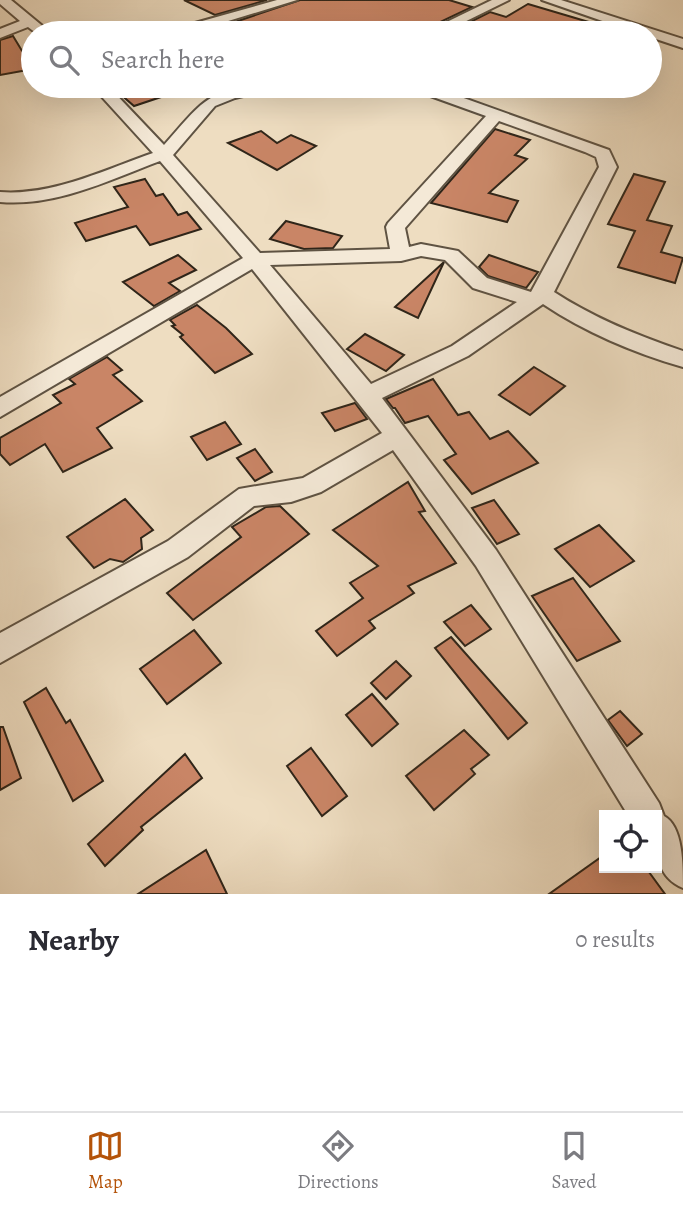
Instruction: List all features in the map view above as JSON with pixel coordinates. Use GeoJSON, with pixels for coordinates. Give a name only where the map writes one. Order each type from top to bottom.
{"type":"FeatureCollection","features":[{"type":"Feature","properties":{"kind":"street"},"geometry":{"type":"LineString","coordinates":[[217,21],[291,0]]}},
{"type":"Feature","properties":{"kind":"street"},"geometry":{"type":"LineString","coordinates":[[457,21],[503,0]]}},
{"type":"Feature","properties":{"kind":"street"},"geometry":{"type":"LineString","coordinates":[[548,0],[613,21]]}},
{"type":"Feature","properties":{"kind":"street"},"geometry":{"type":"LineString","coordinates":[[9,1],[30,21]]}},
{"type":"Feature","properties":{"kind":"street"},"geometry":{"type":"LineString","coordinates":[[0,34],[21,25]]}},
{"type":"Feature","properties":{"kind":"street"},"geometry":{"type":"LineString","coordinates":[[662,37],[683,44]]}},
{"type":"Feature","properties":{"kind":"street"},"geometry":{"type":"LineString","coordinates":[[111,98],[165,154],[367,395],[486,558],[644,810]]}},
{"type":"Feature","properties":{"kind":"street"},"geometry":{"type":"LineString","coordinates":[[0,197],[25,199],[75,186],[165,154],[210,103],[221,98]]}},
{"type":"Feature","properties":{"kind":"street"},"geometry":{"type":"LineString","coordinates":[[367,395],[460,351],[538,297],[589,208],[608,167],[603,154],[591,148],[446,98]]}},
{"type":"Feature","properties":{"kind":"street"},"geometry":{"type":"LineString","coordinates":[[454,101],[458,98]]}},
{"type":"Feature","properties":{"kind":"street"},"geometry":{"type":"LineString","coordinates":[[401,256],[395,227],[496,115]]}},
{"type":"Feature","properties":{"kind":"street"},"geometry":{"type":"LineString","coordinates":[[0,408],[255,259],[401,256],[421,250],[451,255],[480,283],[538,297],[627,338],[683,359]]}},
{"type":"Feature","properties":{"kind":"street"},"geometry":{"type":"LineString","coordinates":[[0,649],[178,549],[248,496],[291,492],[312,485],[397,436]]}},
{"type":"Feature","properties":{"kind":"street"},"geometry":{"type":"LineString","coordinates":[[662,838],[683,870]]}},
{"type":"Feature","properties":{"kind":"building"},"geometry":{"type":"Polygon","coordinates":[[[184,0],[267,0],[215,15],[184,0]]]}},
{"type":"Feature","properties":{"kind":"building"},"geometry":{"type":"Polygon","coordinates":[[[300,0],[449,0],[472,7],[443,21],[238,21],[300,0]]]}},
{"type":"Feature","properties":{"kind":"building"},"geometry":{"type":"Polygon","coordinates":[[[528,4],[585,21],[472,21],[490,12],[506,17],[528,4]]]}},
{"type":"Feature","properties":{"kind":"building"},"geometry":{"type":"Polygon","coordinates":[[[13,36],[21,49],[21,71],[0,75],[0,40],[13,36]]]}},
{"type":"Feature","properties":{"kind":"building"},"geometry":{"type":"Polygon","coordinates":[[[125,98],[158,98],[134,106],[125,98]]]}},
{"type":"Feature","properties":{"kind":"building"},"geometry":{"type":"Polygon","coordinates":[[[495,129],[530,140],[515,155],[527,159],[489,193],[518,201],[507,222],[431,203],[495,129]]]}},
{"type":"Feature","properties":{"kind":"building"},"geometry":{"type":"Polygon","coordinates":[[[261,131],[277,143],[291,135],[316,146],[277,170],[228,143],[261,131]]]}},
{"type":"Feature","properties":{"kind":"building"},"geometry":{"type":"Polygon","coordinates":[[[634,174],[665,182],[647,220],[672,226],[661,252],[683,258],[675,283],[618,267],[635,231],[608,224],[634,174]]]}},
{"type":"Feature","properties":{"kind":"building"},"geometry":{"type":"Polygon","coordinates":[[[145,179],[156,196],[163,194],[178,215],[187,212],[201,229],[150,245],[136,226],[86,241],[75,223],[128,207],[114,187],[145,179]]]}},
{"type":"Feature","properties":{"kind":"building"},"geometry":{"type":"Polygon","coordinates":[[[286,221],[342,236],[333,248],[304,249],[270,239],[286,221]]]}},
{"type":"Feature","properties":{"kind":"building"},"geometry":{"type":"Polygon","coordinates":[[[178,255],[196,270],[169,283],[180,291],[154,306],[123,282],[178,255]]]}},
{"type":"Feature","properties":{"kind":"building"},"geometry":{"type":"Polygon","coordinates":[[[489,255],[538,272],[526,288],[488,276],[479,267],[489,255]]]}},
{"type":"Feature","properties":{"kind":"building"},"geometry":{"type":"Polygon","coordinates":[[[444,262],[418,318],[395,307],[444,262]]]}},
{"type":"Feature","properties":{"kind":"building"},"geometry":{"type":"Polygon","coordinates":[[[197,305],[226,328],[252,354],[215,373],[180,337],[183,335],[172,326],[175,325],[170,320],[197,305]]]}},
{"type":"Feature","properties":{"kind":"building"},"geometry":{"type":"Polygon","coordinates":[[[365,334],[404,355],[386,371],[347,349],[365,334]]]}},
{"type":"Feature","properties":{"kind":"building"},"geometry":{"type":"Polygon","coordinates":[[[107,357],[122,370],[113,375],[142,401],[97,428],[112,448],[63,472],[45,444],[10,465],[0,454],[0,438],[61,403],[53,395],[75,384],[69,379],[107,357]]]}},
{"type":"Feature","properties":{"kind":"building"},"geometry":{"type":"Polygon","coordinates":[[[534,367],[565,386],[530,415],[499,395],[534,367]]]}},
{"type":"Feature","properties":{"kind":"building"},"geometry":{"type":"Polygon","coordinates":[[[433,379],[458,415],[469,412],[490,439],[508,431],[538,463],[472,494],[444,460],[456,454],[428,416],[405,423],[386,399],[433,379]]]}},
{"type":"Feature","properties":{"kind":"building"},"geometry":{"type":"Polygon","coordinates":[[[355,403],[367,419],[335,431],[322,413],[355,403]]]}},
{"type":"Feature","properties":{"kind":"building"},"geometry":{"type":"Polygon","coordinates":[[[225,422],[241,444],[207,460],[191,437],[225,422]]]}},
{"type":"Feature","properties":{"kind":"building"},"geometry":{"type":"Polygon","coordinates":[[[255,449],[272,472],[255,481],[237,458],[255,449]]]}},
{"type":"Feature","properties":{"kind":"building"},"geometry":{"type":"Polygon","coordinates":[[[408,482],[425,511],[419,512],[456,563],[408,586],[414,593],[369,621],[375,628],[337,656],[316,631],[363,598],[350,583],[378,566],[333,530],[408,482]]]}},
{"type":"Feature","properties":{"kind":"building"},"geometry":{"type":"Polygon","coordinates":[[[125,499],[153,530],[141,538],[142,549],[123,562],[110,559],[94,568],[67,537],[125,499]]]}},
{"type":"Feature","properties":{"kind":"building"},"geometry":{"type":"Polygon","coordinates":[[[494,500],[519,534],[497,544],[472,508],[494,500]]]}},
{"type":"Feature","properties":{"kind":"building"},"geometry":{"type":"Polygon","coordinates":[[[280,506],[309,534],[193,620],[167,593],[241,537],[232,527],[266,507],[280,506]]]}},
{"type":"Feature","properties":{"kind":"building"},"geometry":{"type":"Polygon","coordinates":[[[599,525],[634,561],[590,587],[555,549],[599,525]]]}},
{"type":"Feature","properties":{"kind":"building"},"geometry":{"type":"Polygon","coordinates":[[[573,578],[620,641],[577,661],[532,596],[573,578]]]}},
{"type":"Feature","properties":{"kind":"building"},"geometry":{"type":"Polygon","coordinates":[[[471,605],[491,629],[465,646],[444,622],[471,605]]]}},
{"type":"Feature","properties":{"kind":"building"},"geometry":{"type":"Polygon","coordinates":[[[194,630],[221,663],[167,704],[140,669],[194,630]]]}},
{"type":"Feature","properties":{"kind":"building"},"geometry":{"type":"Polygon","coordinates":[[[451,637],[527,723],[508,739],[435,648],[451,637]]]}},
{"type":"Feature","properties":{"kind":"building"},"geometry":{"type":"Polygon","coordinates":[[[396,661],[411,676],[386,699],[371,683],[396,661]]]}},
{"type":"Feature","properties":{"kind":"building"},"geometry":{"type":"Polygon","coordinates":[[[46,688],[66,723],[70,720],[103,781],[73,801],[24,702],[46,688]]]}},
{"type":"Feature","properties":{"kind":"building"},"geometry":{"type":"Polygon","coordinates":[[[372,694],[398,724],[372,746],[346,715],[372,694]]]}},
{"type":"Feature","properties":{"kind":"building"},"geometry":{"type":"Polygon","coordinates":[[[620,711],[642,734],[627,746],[608,720],[620,711]]]}},
{"type":"Feature","properties":{"kind":"building"},"geometry":{"type":"Polygon","coordinates":[[[0,727],[3,727],[21,778],[0,790],[0,727]]]}},
{"type":"Feature","properties":{"kind":"building"},"geometry":{"type":"Polygon","coordinates":[[[464,730],[489,755],[471,769],[475,774],[434,810],[406,776],[464,730]]]}},
{"type":"Feature","properties":{"kind":"building"},"geometry":{"type":"Polygon","coordinates":[[[311,748],[347,796],[322,816],[287,766],[311,748]]]}},
{"type":"Feature","properties":{"kind":"building"},"geometry":{"type":"Polygon","coordinates":[[[185,754],[202,778],[141,827],[143,830],[105,866],[88,844],[185,754]]]}},
{"type":"Feature","properties":{"kind":"building"},"geometry":{"type":"Polygon","coordinates":[[[206,850],[227,894],[138,894],[206,850]]]}},
{"type":"Feature","properties":{"kind":"building"},"geometry":{"type":"Polygon","coordinates":[[[599,859],[599,873],[650,873],[665,894],[549,894],[599,859]]]}}]}
